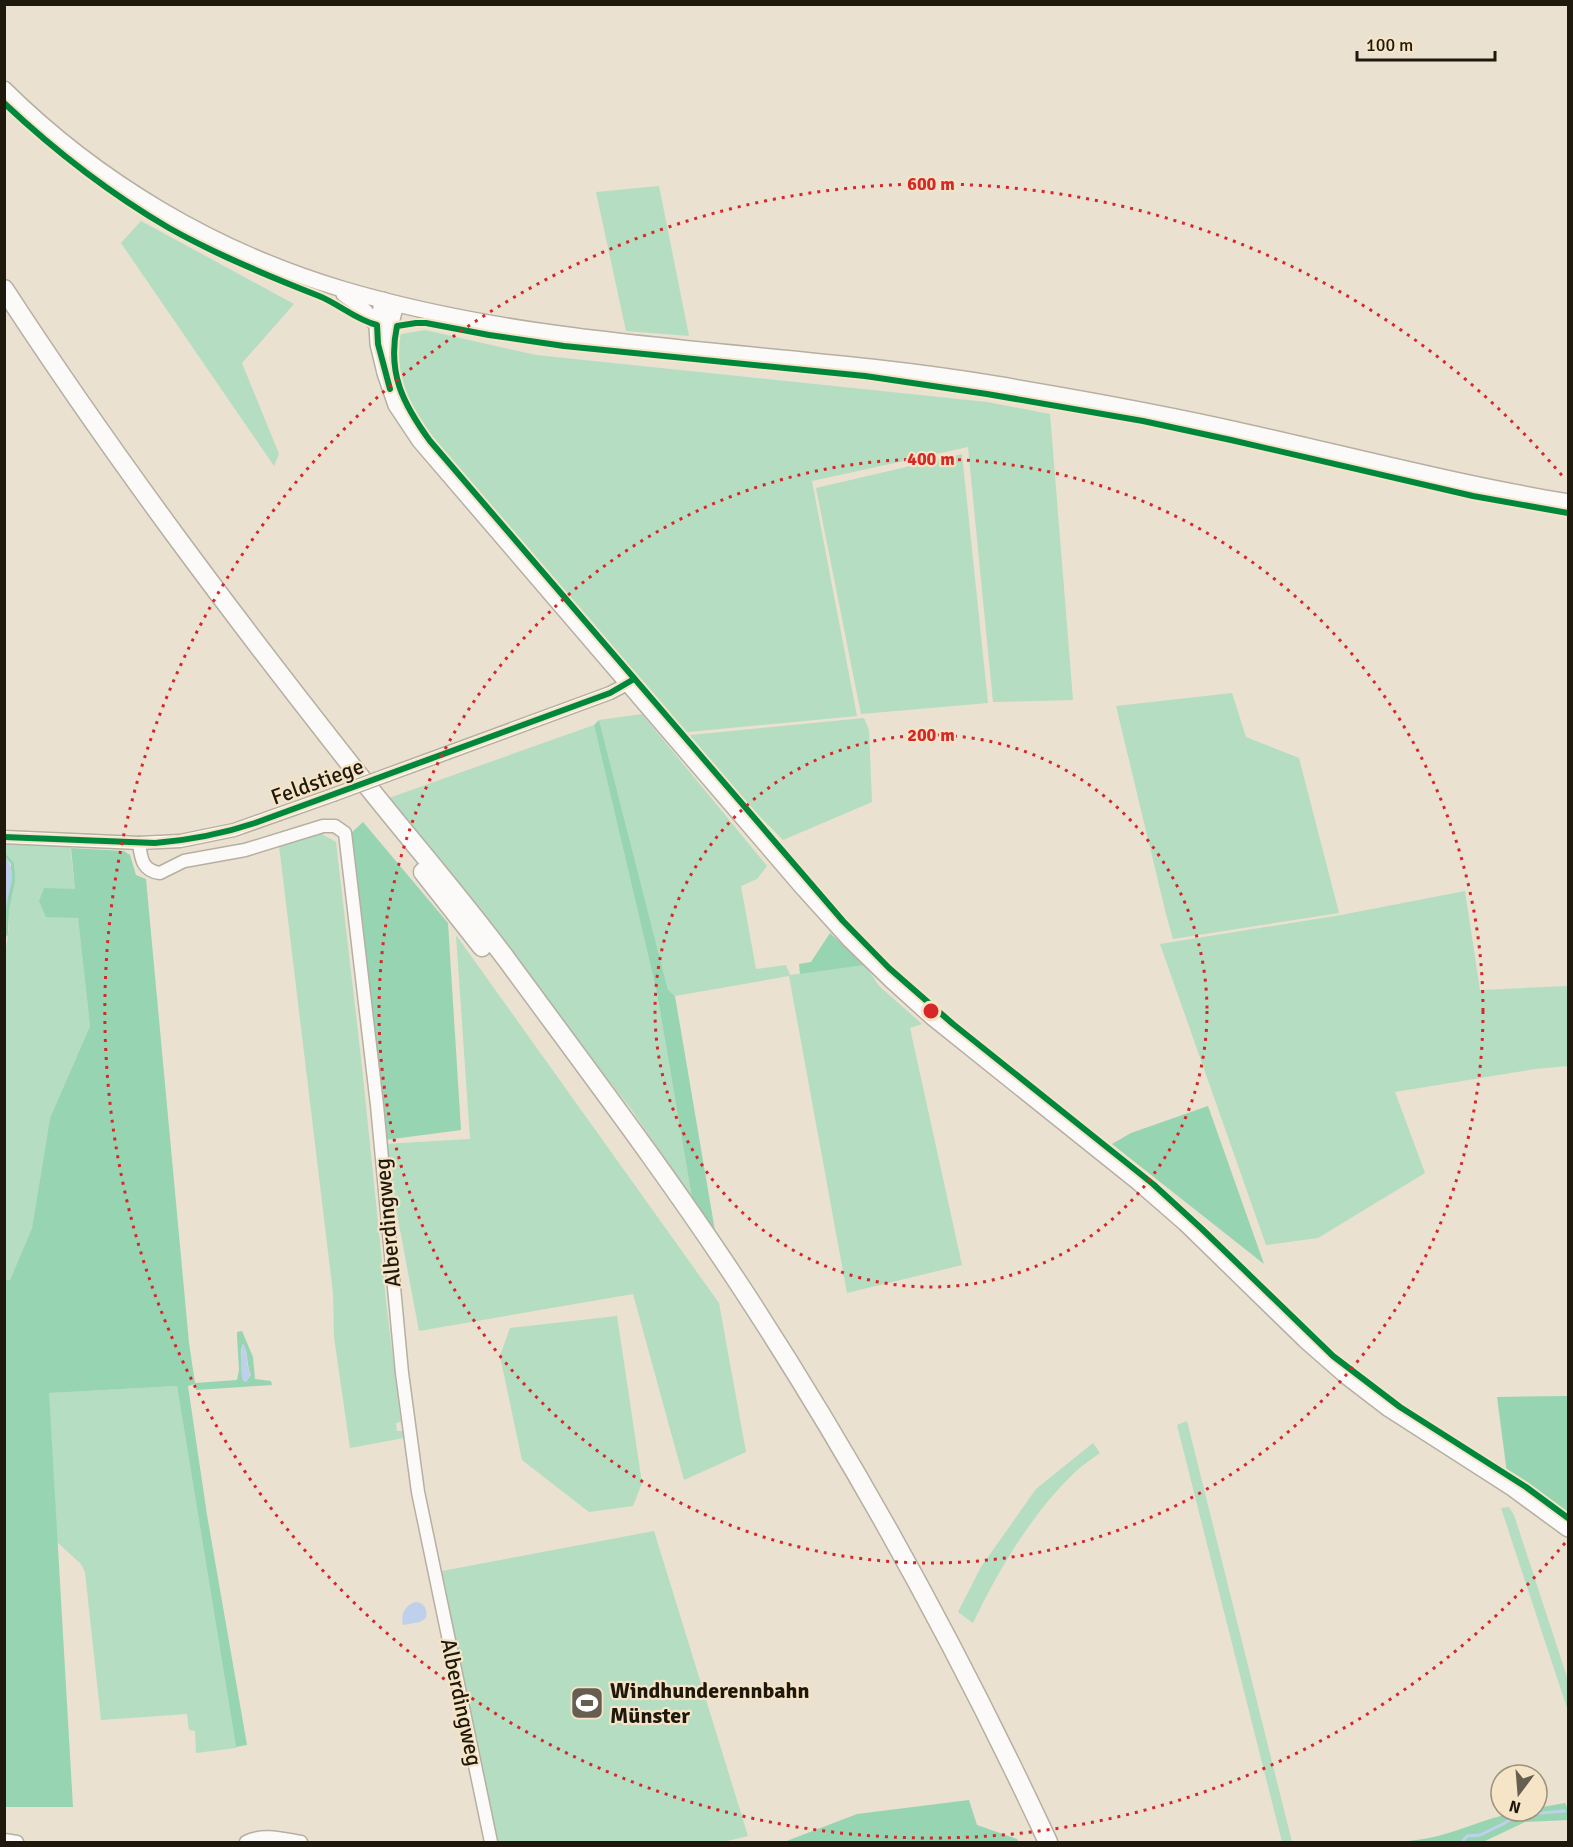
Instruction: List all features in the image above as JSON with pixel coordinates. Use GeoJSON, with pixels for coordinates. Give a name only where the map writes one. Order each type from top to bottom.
{"type":"FeatureCollection","features":[{"type":"Feature","properties":{"kind":"highway"},"geometry":{"type":"LineString","coordinates":[[4,289],[186,550],[360,777],[458,896],[507,960],[621,1114],[742,1288],[842,1449],[896,1543],[982,1705],[1048,1842]]}},
{"type":"Feature","properties":{"kind":"highway"},"geometry":{"type":"LineString","coordinates":[[4,303],[97,440],[189,569],[557,1046],[644,1164],[706,1254],[791,1386],[882,1540],[972,1708],[1036,1842]]}},
{"type":"Feature","properties":{"kind":"main road"},"geometry":{"type":"LineString","coordinates":[[4,88],[72,149],[139,197],[205,234],[245,253],[324,283],[390,302],[547,332],[874,367],[991,384],[1143,410],[1476,485],[1569,502]]}},
{"type":"Feature","properties":{"kind":"main road"},"geometry":{"type":"LineString","coordinates":[[324,283],[358,304],[376,325],[378,344],[396,405],[420,441],[823,911],[870,960],[909,997],[1139,1183],[1185,1223],[1305,1340],[1346,1376],[1389,1410],[1512,1488],[1569,1529]]}},
{"type":"Feature","properties":{"kind":"main road"},"geometry":{"type":"LineString","coordinates":[[376,325],[390,302]]}},
{"type":"Feature","properties":{"kind":"main road"},"geometry":{"type":"LineString","coordinates":[[382,356],[390,302]]}},
{"type":"Feature","properties":{"kind":"street","name":"Feldstiege"},"geometry":{"type":"LineString","coordinates":[[4,837],[140,843],[180,841],[218,834],[333,795],[610,693],[627,684]]}},
{"type":"Feature","properties":{"kind":"street","name":"Alberdingweg"},"geometry":{"type":"LineString","coordinates":[[140,843],[141,858],[145,867],[160,873],[184,861],[245,849],[323,826],[335,826],[345,833],[377,1105],[402,1373],[418,1492],[491,1842]]}},
{"type":"Feature","properties":{"kind":"street"},"geometry":{"type":"LineString","coordinates":[[246,1842],[262,1837],[301,1842]]}},
{"type":"Feature","properties":{"kind":"street"},"geometry":{"type":"LineString","coordinates":[[4,1840],[17,1842]]}},
{"type":"Feature","properties":{"kind":"green space"},"geometry":{"type":"Polygon","coordinates":[[[659,186],[689,336],[626,331],[596,192],[659,186]]]}},
{"type":"Feature","properties":{"kind":"green space"},"geometry":{"type":"Polygon","coordinates":[[[141,221],[294,304],[242,363],[279,454],[274,466],[121,243],[141,221]]]}},
{"type":"Feature","properties":{"kind":"green space"},"geometry":{"type":"Polygon","coordinates":[[[425,330],[536,355],[987,402],[1050,414],[1073,700],[993,702],[968,447],[812,481],[857,716],[677,733],[445,457],[415,416],[399,381],[396,335],[425,330]]]}},
{"type":"Feature","properties":{"kind":"green space"},"geometry":{"type":"Polygon","coordinates":[[[962,454],[988,703],[861,714],[816,488],[962,454]]]}},
{"type":"Feature","properties":{"kind":"green space"},"geometry":{"type":"Polygon","coordinates":[[[1232,693],[1246,737],[1299,758],[1339,913],[1173,939],[1116,706],[1232,693]]]}},
{"type":"Feature","properties":{"kind":"green space"},"geometry":{"type":"Polygon","coordinates":[[[642,714],[767,866],[757,879],[741,886],[756,969],[786,965],[790,975],[865,965],[879,986],[922,1024],[910,1028],[962,1265],[847,1293],[789,976],[675,996],[668,990],[599,720],[642,714]]]}},
{"type":"Feature","properties":{"kind":"green space"},"geometry":{"type":"Polygon","coordinates":[[[864,718],[869,730],[872,802],[783,840],[681,736],[864,718]]]}},
{"type":"Feature","properties":{"kind":"green space"},"geometry":{"type":"Polygon","coordinates":[[[599,720],[668,990],[675,996],[715,1231],[692,1198],[657,993],[594,725],[599,720]]]}},
{"type":"Feature","properties":{"kind":"green space"},"geometry":{"type":"Polygon","coordinates":[[[594,725],[657,993],[692,1198],[631,1109],[389,798],[594,725]]]}},
{"type":"Feature","properties":{"kind":"green space"},"geometry":{"type":"Polygon","coordinates":[[[363,822],[448,923],[461,1130],[385,1140],[349,835],[363,822]]]}},
{"type":"Feature","properties":{"kind":"green space"},"geometry":{"type":"Polygon","coordinates":[[[322,834],[336,842],[401,1422],[396,1423],[397,1431],[403,1431],[404,1438],[350,1448],[334,1337],[333,1293],[279,845],[322,834]]]}},
{"type":"Feature","properties":{"kind":"green space"},"geometry":{"type":"Polygon","coordinates":[[[4,841],[70,845],[75,889],[46,917],[78,917],[90,1026],[50,1118],[32,1228],[10,1280],[5,1280],[5,955],[15,872],[14,863],[5,853],[4,841]]]}},
{"type":"Feature","properties":{"kind":"green space"},"geometry":{"type":"Polygon","coordinates":[[[71,848],[124,851],[130,855],[136,875],[146,879],[189,1343],[195,1383],[237,1380],[239,1370],[237,1332],[242,1331],[253,1357],[255,1379],[271,1381],[272,1385],[196,1390],[195,1384],[188,1386],[207,1515],[247,1745],[236,1747],[177,1386],[49,1393],[73,1807],[5,1807],[5,1280],[10,1280],[32,1228],[50,1118],[90,1026],[78,918],[46,917],[39,901],[44,888],[75,889],[71,848]],[[243,1344],[241,1358],[246,1382],[251,1375],[243,1344]]]}},
{"type":"Feature","properties":{"kind":"green space"},"geometry":{"type":"Polygon","coordinates":[[[5,853],[14,863],[15,882],[9,911],[8,935],[5,938],[5,911],[11,864],[5,857],[5,853]]]}},
{"type":"Feature","properties":{"kind":"green space"},"geometry":{"type":"Polygon","coordinates":[[[1465,891],[1480,990],[1568,986],[1568,1066],[1535,1069],[1395,1092],[1425,1173],[1318,1238],[1266,1245],[1160,944],[1341,915],[1465,891]]]}},
{"type":"Feature","properties":{"kind":"green space"},"geometry":{"type":"Polygon","coordinates":[[[830,933],[865,965],[800,974],[799,964],[811,962],[830,933]]]}},
{"type":"Feature","properties":{"kind":"green space"},"geometry":{"type":"Polygon","coordinates":[[[456,935],[719,1303],[746,1452],[684,1480],[633,1294],[419,1331],[384,1144],[470,1139],[456,935]]]}},
{"type":"Feature","properties":{"kind":"green space"},"geometry":{"type":"Polygon","coordinates":[[[1208,1106],[1264,1264],[1112,1144],[1131,1133],[1208,1106]]]}},
{"type":"Feature","properties":{"kind":"green space"},"geometry":{"type":"Polygon","coordinates":[[[617,1316],[642,1483],[633,1506],[589,1512],[522,1460],[500,1356],[510,1328],[617,1316]]]}},
{"type":"Feature","properties":{"kind":"green space"},"geometry":{"type":"Polygon","coordinates":[[[177,1386],[236,1747],[196,1753],[195,1731],[189,1730],[187,1714],[101,1720],[85,1572],[81,1564],[57,1542],[48,1393],[177,1386]]]}},
{"type":"Feature","properties":{"kind":"green space"},"geometry":{"type":"Polygon","coordinates":[[[1568,1396],[1568,1521],[1507,1473],[1497,1397],[1568,1396]]]}},
{"type":"Feature","properties":{"kind":"green space"},"geometry":{"type":"Polygon","coordinates":[[[1187,1421],[1292,1842],[1282,1842],[1177,1425],[1187,1421]]]}},
{"type":"Feature","properties":{"kind":"green space"},"geometry":{"type":"Polygon","coordinates":[[[1093,1443],[1100,1453],[1074,1473],[1043,1507],[1005,1563],[973,1623],[958,1612],[981,1567],[1036,1489],[1093,1443]]]}},
{"type":"Feature","properties":{"kind":"green space"},"geometry":{"type":"Polygon","coordinates":[[[1509,1507],[1514,1515],[1566,1674],[1568,1711],[1501,1508],[1509,1507]]]}},
{"type":"Feature","properties":{"kind":"green space","name":"Windhunderennbahn Münster"},"geometry":{"type":"Polygon","coordinates":[[[654,1531],[748,1836],[723,1842],[495,1842],[442,1571],[654,1531]]]}},
{"type":"Feature","properties":{"kind":"green space"},"geometry":{"type":"Polygon","coordinates":[[[969,1800],[977,1825],[1017,1839],[1019,1842],[784,1842],[857,1814],[969,1800]]]}},
{"type":"Feature","properties":{"kind":"green space"},"geometry":{"type":"Polygon","coordinates":[[[1565,1803],[1568,1820],[1549,1821],[1549,1806],[1565,1803]]]}},
{"type":"Feature","properties":{"kind":"green space"},"geometry":{"type":"Polygon","coordinates":[[[1489,1820],[1489,1823],[1523,1823],[1483,1842],[1401,1842],[1438,1836],[1489,1820]]]}},
{"type":"Feature","properties":{"kind":"water"},"geometry":{"type":"Polygon","coordinates":[[[5,857],[11,869],[12,882],[6,909],[5,934],[5,857]]]}},
{"type":"Feature","properties":{"kind":"water"},"geometry":{"type":"Polygon","coordinates":[[[243,1344],[251,1375],[246,1382],[243,1381],[242,1374],[243,1344]]]}},
{"type":"Feature","properties":{"kind":"water"},"geometry":{"type":"Polygon","coordinates":[[[415,1602],[425,1607],[426,1618],[420,1622],[403,1625],[404,1611],[408,1605],[415,1602]]]}},
{"type":"Feature","properties":{"kind":"waterway"},"geometry":{"type":"LineString","coordinates":[[1462,1842],[1467,1836],[1480,1835],[1517,1815],[1565,1811]]}},
{"type":"Feature","properties":{"kind":"cycle path"},"geometry":{"type":"LineString","coordinates":[[4,103],[83,170],[169,228],[224,256],[319,296],[377,325],[378,344],[390,389]]}},
{"type":"Feature","properties":{"kind":"cycle path"},"geometry":{"type":"LineString","coordinates":[[1568,513],[1473,496],[1143,421],[865,376],[564,346],[426,323],[397,326],[394,343],[396,373],[405,401],[430,441],[843,921],[889,968],[953,1024],[1153,1184],[1333,1356],[1400,1407],[1526,1487],[1568,1518]]}},
{"type":"Feature","properties":{"kind":"cycle path"},"geometry":{"type":"LineString","coordinates":[[4,837],[155,843],[230,830],[255,823],[610,693],[634,679]]}},
{"type":"Feature","properties":{"kind":"place","name":"Windhunderennbahn Münster"},"geometry":{"type":"Point","coordinates":[587,1703]}}]}
